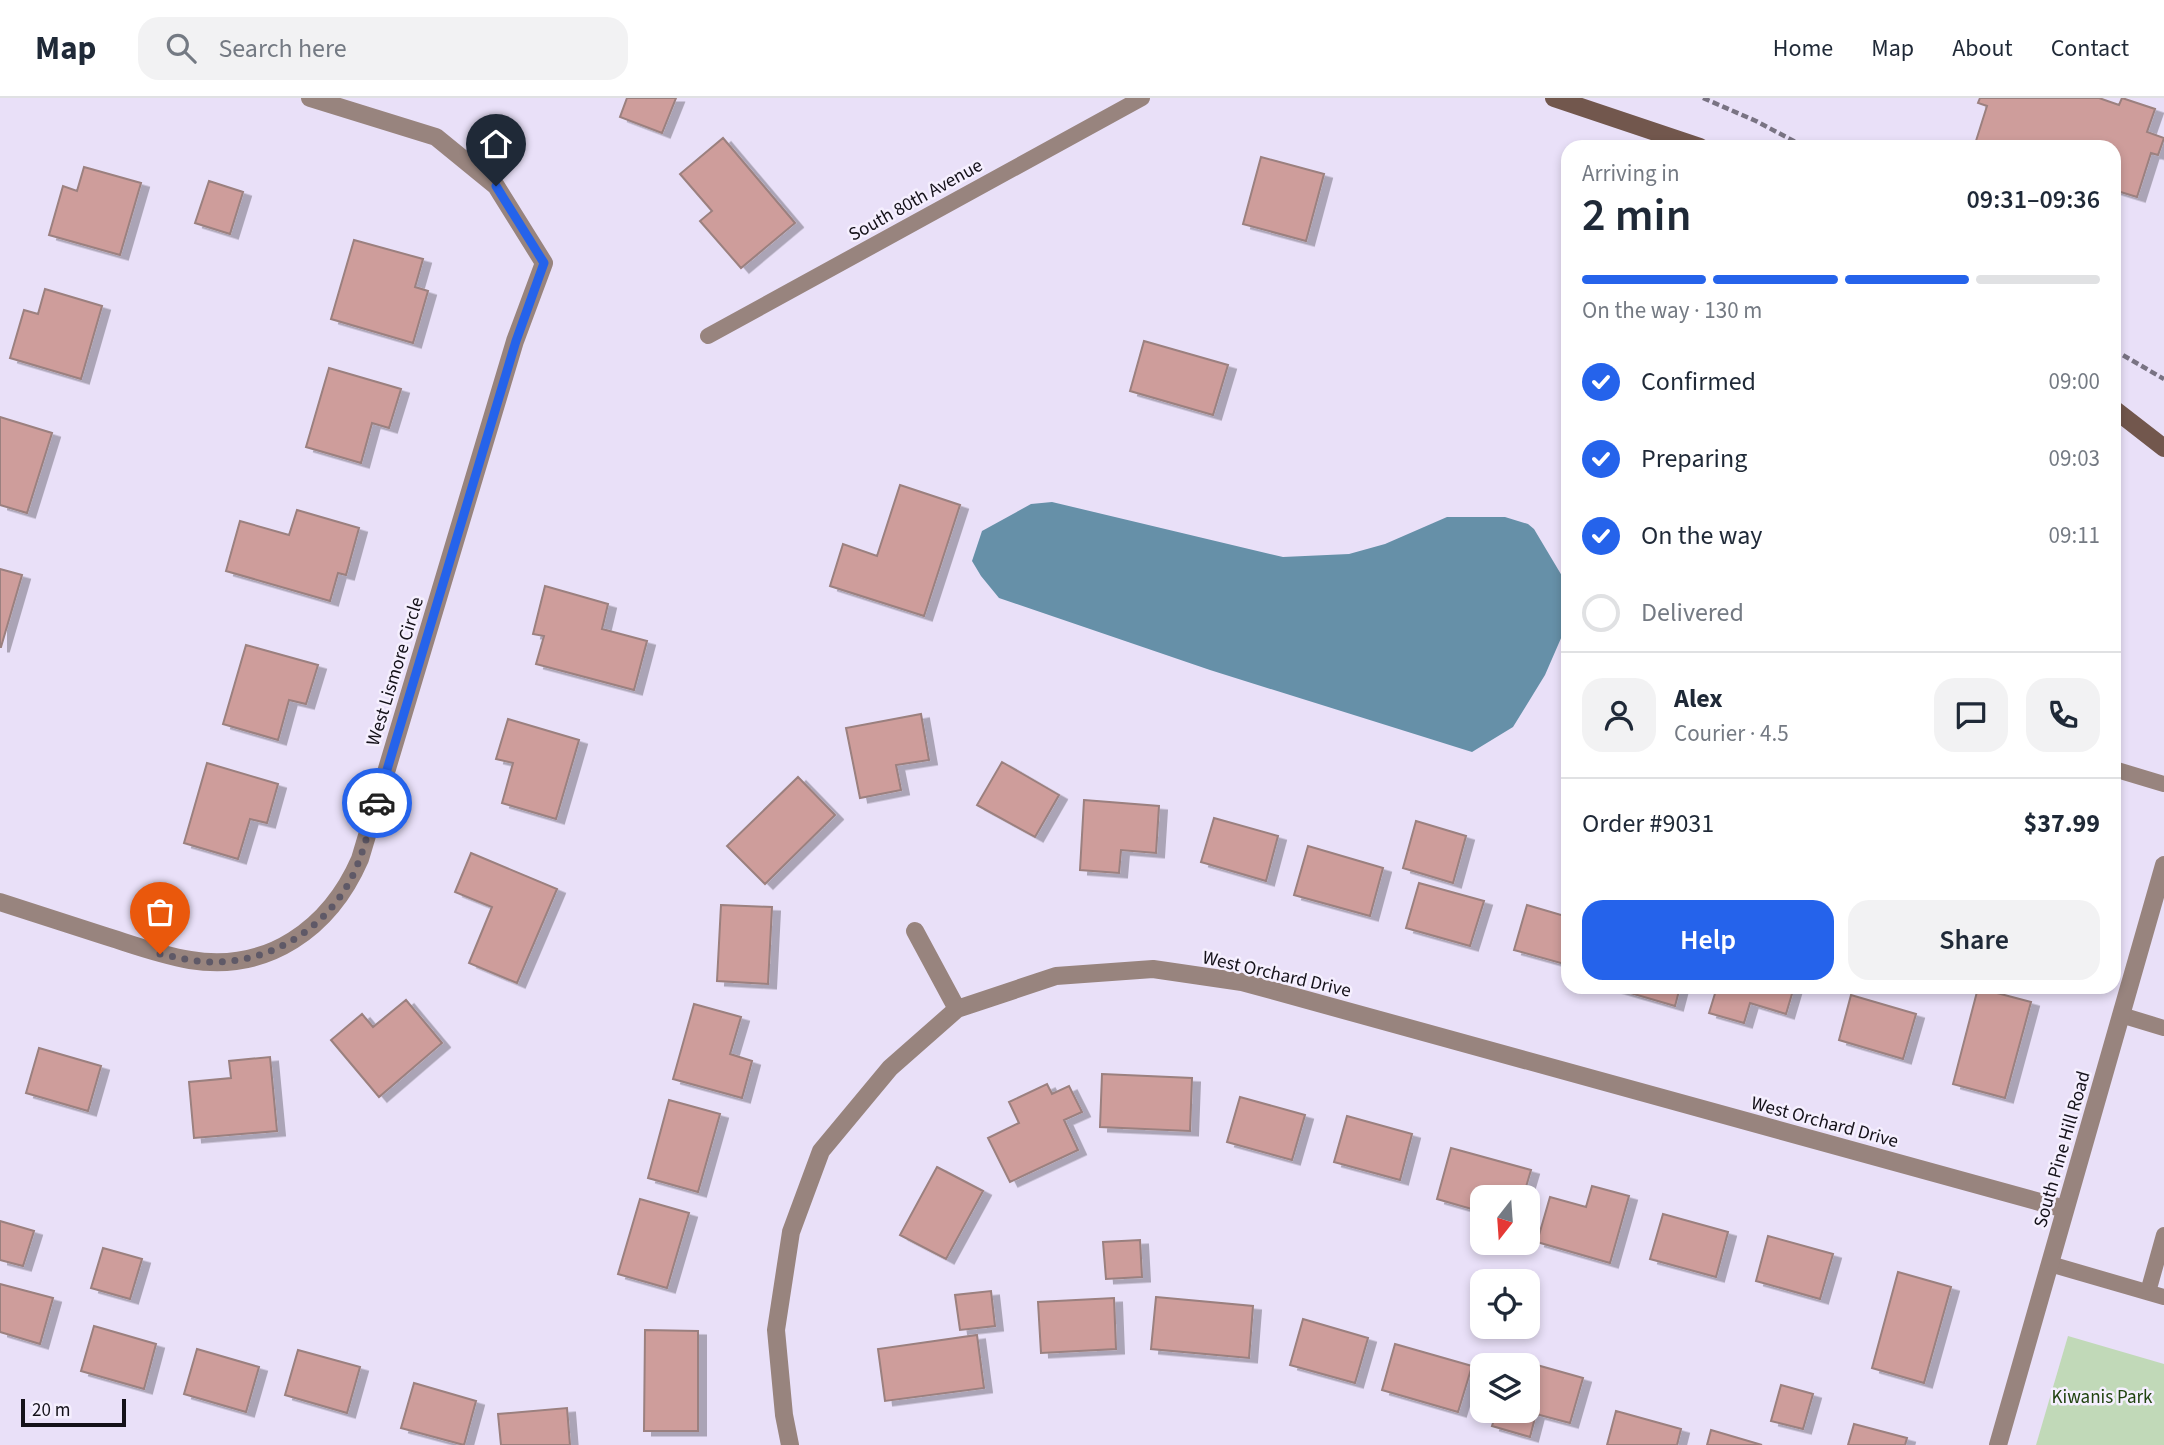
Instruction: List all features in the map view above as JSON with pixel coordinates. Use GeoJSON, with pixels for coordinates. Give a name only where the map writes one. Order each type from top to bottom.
{"type":"FeatureCollection","features":[{"type":"Feature","properties":{"kind":"street","name":"West Lismore Circle"},"geometry":{"type":"LineString","coordinates":[[0,902],[160,954],[219,962],[276,950],[302,935],[324,916],[341,896],[360,859],[516,341],[544,263],[496,186],[436,137],[310,98]]}},
{"type":"Feature","properties":{"kind":"street"},"geometry":{"type":"LineString","coordinates":[[1554,98],[1679,140]]}},
{"type":"Feature","properties":{"kind":"street"},"geometry":{"type":"LineString","coordinates":[[2121,415],[2164,448]]}},
{"type":"Feature","properties":{"kind":"street","name":"South Pine Hill Road"},"geometry":{"type":"LineString","coordinates":[[1998,1445],[2164,865]]}},
{"type":"Feature","properties":{"kind":"street"},"geometry":{"type":"LineString","coordinates":[[915,931],[957,1009]]}},
{"type":"Feature","properties":{"kind":"street","name":"West Orchard Drive"},"geometry":{"type":"LineString","coordinates":[[790,1445],[784,1415],[776,1330],[791,1232],[821,1151],[890,1068],[957,1009],[1056,976],[1153,968],[1242,982],[2065,1209]]}},
{"type":"Feature","properties":{"kind":"lane","name":"South 80th Avenue"},"geometry":{"type":"LineString","coordinates":[[708,336],[1142,98]]}},
{"type":"Feature","properties":{"kind":"lane"},"geometry":{"type":"LineString","coordinates":[[2121,771],[2164,784]]}},
{"type":"Feature","properties":{"kind":"lane"},"geometry":{"type":"LineString","coordinates":[[2121,1015],[2164,1028]]}},
{"type":"Feature","properties":{"kind":"lane"},"geometry":{"type":"LineString","coordinates":[[2050,1264],[2156,1294],[2164,1234]]}},
{"type":"Feature","properties":{"kind":"path"},"geometry":{"type":"LineString","coordinates":[[1703,98],[1792,140]]}},
{"type":"Feature","properties":{"kind":"path"},"geometry":{"type":"LineString","coordinates":[[2121,354],[2164,379]]}},
{"type":"Feature","properties":{"kind":"green space","name":"Kiwanis Park"},"geometry":{"type":"Polygon","coordinates":[[[2068,1336],[2164,1364],[2164,1445],[2036,1445],[2068,1336]]]}},
{"type":"Feature","properties":{"kind":"water"},"geometry":{"type":"Polygon","coordinates":[[[1052,502],[1283,557],[1349,554],[1385,544],[1447,517],[1505,517],[1528,524],[1534,529],[1561,574],[1561,638],[1545,675],[1513,727],[1472,752],[1210,670],[999,598],[972,561],[982,531],[1031,504],[1052,502]]]}},
{"type":"Feature","properties":{"kind":"building"},"geometry":{"type":"Polygon","coordinates":[[[627,98],[676,98],[662,133],[620,117],[627,98]]]}},
{"type":"Feature","properties":{"kind":"building"},"geometry":{"type":"Polygon","coordinates":[[[1980,98],[2099,98],[2119,105],[2122,98],[2155,109],[2147,132],[2164,138],[2158,155],[2151,153],[2137,197],[2121,192],[2121,140],[1976,140],[1987,106],[1978,103],[1980,98]]]}},
{"type":"Feature","properties":{"kind":"building"},"geometry":{"type":"Polygon","coordinates":[[[723,138],[795,223],[741,268],[700,221],[712,211],[680,174],[723,138]]]}},
{"type":"Feature","properties":{"kind":"building"},"geometry":{"type":"Polygon","coordinates":[[[1261,157],[1324,174],[1306,241],[1243,224],[1261,157]]]}},
{"type":"Feature","properties":{"kind":"building"},"geometry":{"type":"Polygon","coordinates":[[[84,167],[141,183],[120,255],[49,235],[63,186],[77,191],[84,167]]]}},
{"type":"Feature","properties":{"kind":"building"},"geometry":{"type":"Polygon","coordinates":[[[209,181],[243,192],[230,234],[195,223],[209,181]]]}},
{"type":"Feature","properties":{"kind":"building"},"geometry":{"type":"Polygon","coordinates":[[[354,240],[423,259],[415,287],[428,291],[413,343],[331,319],[354,240]]]}},
{"type":"Feature","properties":{"kind":"building"},"geometry":{"type":"Polygon","coordinates":[[[45,289],[102,306],[81,379],[10,358],[24,310],[38,314],[45,289]]]}},
{"type":"Feature","properties":{"kind":"building"},"geometry":{"type":"Polygon","coordinates":[[[1144,341],[1228,365],[1213,415],[1130,391],[1144,341]]]}},
{"type":"Feature","properties":{"kind":"building"},"geometry":{"type":"Polygon","coordinates":[[[329,368],[401,389],[389,428],[372,423],[361,463],[306,447],[329,368]]]}},
{"type":"Feature","properties":{"kind":"building"},"geometry":{"type":"Polygon","coordinates":[[[0,417],[52,433],[27,513],[0,505],[0,417]]]}},
{"type":"Feature","properties":{"kind":"building"},"geometry":{"type":"Polygon","coordinates":[[[900,485],[960,505],[924,616],[830,586],[843,544],[877,556],[900,485]]]}},
{"type":"Feature","properties":{"kind":"building"},"geometry":{"type":"Polygon","coordinates":[[[297,510],[359,528],[346,575],[338,573],[330,601],[226,571],[240,521],[289,535],[297,510]]]}},
{"type":"Feature","properties":{"kind":"building"},"geometry":{"type":"Polygon","coordinates":[[[0,569],[22,575],[1,647],[0,647],[0,569]]]}},
{"type":"Feature","properties":{"kind":"building"},"geometry":{"type":"Polygon","coordinates":[[[545,586],[608,604],[602,629],[647,641],[634,690],[536,664],[544,636],[533,634],[545,586]]]}},
{"type":"Feature","properties":{"kind":"building"},"geometry":{"type":"Polygon","coordinates":[[[246,645],[318,665],[306,704],[289,700],[278,740],[223,724],[246,645]]]}},
{"type":"Feature","properties":{"kind":"building"},"geometry":{"type":"Polygon","coordinates":[[[921,714],[929,760],[896,765],[901,790],[860,798],[846,728],[921,714]]]}},
{"type":"Feature","properties":{"kind":"building"},"geometry":{"type":"Polygon","coordinates":[[[508,719],[579,740],[556,819],[502,803],[513,763],[496,759],[508,719]]]}},
{"type":"Feature","properties":{"kind":"building"},"geometry":{"type":"Polygon","coordinates":[[[1002,762],[1059,795],[1035,837],[977,805],[1002,762]]]}},
{"type":"Feature","properties":{"kind":"building"},"geometry":{"type":"Polygon","coordinates":[[[207,763],[278,784],[267,823],[250,819],[238,859],[184,843],[207,763]]]}},
{"type":"Feature","properties":{"kind":"building"},"geometry":{"type":"Polygon","coordinates":[[[798,777],[835,815],[765,884],[727,846],[798,777]]]}},
{"type":"Feature","properties":{"kind":"building"},"geometry":{"type":"Polygon","coordinates":[[[1084,800],[1159,806],[1156,853],[1121,850],[1119,873],[1080,870],[1084,800]]]}},
{"type":"Feature","properties":{"kind":"building"},"geometry":{"type":"Polygon","coordinates":[[[1214,818],[1278,836],[1266,881],[1201,862],[1214,818]]]}},
{"type":"Feature","properties":{"kind":"building"},"geometry":{"type":"Polygon","coordinates":[[[1416,821],[1466,836],[1453,883],[1403,868],[1416,821]]]}},
{"type":"Feature","properties":{"kind":"building"},"geometry":{"type":"Polygon","coordinates":[[[1308,846],[1383,868],[1370,916],[1294,895],[1308,846]]]}},
{"type":"Feature","properties":{"kind":"building"},"geometry":{"type":"Polygon","coordinates":[[[471,853],[557,889],[517,983],[469,963],[492,907],[455,892],[471,853]]]}},
{"type":"Feature","properties":{"kind":"building"},"geometry":{"type":"Polygon","coordinates":[[[1419,883],[1484,901],[1470,946],[1406,928],[1419,883]]]}},
{"type":"Feature","properties":{"kind":"building"},"geometry":{"type":"Polygon","coordinates":[[[721,905],[772,907],[768,984],[717,981],[721,905]]]}},
{"type":"Feature","properties":{"kind":"building"},"geometry":{"type":"Polygon","coordinates":[[[1527,905],[1561,915],[1561,963],[1514,950],[1527,905]]]}},
{"type":"Feature","properties":{"kind":"building"},"geometry":{"type":"Polygon","coordinates":[[[1634,994],[1678,994],[1675,1006],[1634,994]]]}},
{"type":"Feature","properties":{"kind":"building"},"geometry":{"type":"Polygon","coordinates":[[[1715,994],[1792,994],[1786,1014],[1750,1003],[1744,1023],[1709,1013],[1715,994]]]}},
{"type":"Feature","properties":{"kind":"building"},"geometry":{"type":"Polygon","coordinates":[[[1976,994],[2001,994],[2031,1002],[2005,1098],[1953,1084],[1976,994]]]}},
{"type":"Feature","properties":{"kind":"building"},"geometry":{"type":"Polygon","coordinates":[[[1851,995],[1916,1014],[1903,1059],[1839,1040],[1851,995]]]}},
{"type":"Feature","properties":{"kind":"building"},"geometry":{"type":"Polygon","coordinates":[[[406,1000],[442,1043],[379,1097],[331,1040],[362,1014],[373,1027],[406,1000]]]}},
{"type":"Feature","properties":{"kind":"building"},"geometry":{"type":"Polygon","coordinates":[[[694,1004],[741,1017],[730,1054],[752,1061],[742,1098],[673,1079],[694,1004]]]}},
{"type":"Feature","properties":{"kind":"building"},"geometry":{"type":"Polygon","coordinates":[[[39,1048],[101,1066],[88,1111],[26,1093],[39,1048]]]}},
{"type":"Feature","properties":{"kind":"building"},"geometry":{"type":"Polygon","coordinates":[[[270,1057],[277,1131],[194,1138],[189,1082],[231,1078],[229,1061],[270,1057]]]}},
{"type":"Feature","properties":{"kind":"building"},"geometry":{"type":"Polygon","coordinates":[[[1102,1074],[1192,1078],[1190,1131],[1100,1127],[1102,1074]]]}},
{"type":"Feature","properties":{"kind":"building"},"geometry":{"type":"Polygon","coordinates":[[[1047,1084],[1052,1094],[1069,1086],[1082,1112],[1064,1120],[1078,1150],[1010,1182],[988,1138],[1019,1123],[1009,1102],[1047,1084]]]}},
{"type":"Feature","properties":{"kind":"building"},"geometry":{"type":"Polygon","coordinates":[[[1240,1097],[1305,1115],[1292,1160],[1227,1142],[1240,1097]]]}},
{"type":"Feature","properties":{"kind":"building"},"geometry":{"type":"Polygon","coordinates":[[[669,1100],[720,1114],[698,1192],[648,1178],[669,1100]]]}},
{"type":"Feature","properties":{"kind":"building"},"geometry":{"type":"Polygon","coordinates":[[[1347,1116],[1412,1134],[1400,1180],[1334,1162],[1347,1116]]]}},
{"type":"Feature","properties":{"kind":"building"},"geometry":{"type":"Polygon","coordinates":[[[1451,1148],[1531,1170],[1527,1185],[1470,1185],[1470,1209],[1437,1199],[1451,1148]]]}},
{"type":"Feature","properties":{"kind":"building"},"geometry":{"type":"Polygon","coordinates":[[[937,1167],[983,1191],[946,1259],[900,1235],[937,1167]]]}},
{"type":"Feature","properties":{"kind":"building"},"geometry":{"type":"Polygon","coordinates":[[[1592,1186],[1629,1196],[1610,1263],[1540,1243],[1540,1232],[1550,1197],[1586,1207],[1592,1186]]]}},
{"type":"Feature","properties":{"kind":"building"},"geometry":{"type":"Polygon","coordinates":[[[640,1199],[689,1213],[667,1288],[618,1274],[640,1199]]]}},
{"type":"Feature","properties":{"kind":"building"},"geometry":{"type":"Polygon","coordinates":[[[1663,1214],[1728,1232],[1716,1277],[1650,1259],[1663,1214]]]}},
{"type":"Feature","properties":{"kind":"building"},"geometry":{"type":"Polygon","coordinates":[[[0,1221],[34,1231],[23,1266],[0,1260],[0,1221]]]}},
{"type":"Feature","properties":{"kind":"building"},"geometry":{"type":"Polygon","coordinates":[[[1768,1236],[1833,1254],[1820,1299],[1756,1281],[1768,1236]]]}},
{"type":"Feature","properties":{"kind":"building"},"geometry":{"type":"Polygon","coordinates":[[[1140,1240],[1142,1277],[1106,1279],[1103,1242],[1140,1240]]]}},
{"type":"Feature","properties":{"kind":"building"},"geometry":{"type":"Polygon","coordinates":[[[103,1248],[142,1259],[130,1299],[91,1288],[103,1248]]]}},
{"type":"Feature","properties":{"kind":"building"},"geometry":{"type":"Polygon","coordinates":[[[1898,1272],[1951,1287],[1924,1383],[1872,1368],[1898,1272]]]}},
{"type":"Feature","properties":{"kind":"building"},"geometry":{"type":"Polygon","coordinates":[[[0,1284],[53,1298],[40,1344],[0,1332],[0,1284]]]}},
{"type":"Feature","properties":{"kind":"building"},"geometry":{"type":"Polygon","coordinates":[[[991,1291],[995,1326],[960,1330],[955,1295],[991,1291]]]}},
{"type":"Feature","properties":{"kind":"building"},"geometry":{"type":"Polygon","coordinates":[[[1156,1297],[1253,1306],[1249,1358],[1151,1349],[1156,1297]]]}},
{"type":"Feature","properties":{"kind":"building"},"geometry":{"type":"Polygon","coordinates":[[[1114,1298],[1116,1349],[1041,1353],[1038,1302],[1114,1298]]]}},
{"type":"Feature","properties":{"kind":"building"},"geometry":{"type":"Polygon","coordinates":[[[1303,1319],[1368,1338],[1355,1383],[1290,1365],[1303,1319]]]}},
{"type":"Feature","properties":{"kind":"building"},"geometry":{"type":"Polygon","coordinates":[[[94,1326],[156,1344],[144,1389],[81,1371],[94,1326]]]}},
{"type":"Feature","properties":{"kind":"building"},"geometry":{"type":"Polygon","coordinates":[[[645,1330],[698,1331],[698,1431],[644,1431],[645,1330]]]}},
{"type":"Feature","properties":{"kind":"building"},"geometry":{"type":"Polygon","coordinates":[[[977,1335],[984,1388],[885,1401],[878,1349],[977,1335]]]}},
{"type":"Feature","properties":{"kind":"building"},"geometry":{"type":"Polygon","coordinates":[[[1395,1344],[1470,1365],[1458,1412],[1382,1390],[1395,1344]]]}},
{"type":"Feature","properties":{"kind":"building"},"geometry":{"type":"Polygon","coordinates":[[[197,1349],[259,1367],[246,1412],[184,1394],[197,1349]]]}},
{"type":"Feature","properties":{"kind":"building"},"geometry":{"type":"Polygon","coordinates":[[[298,1350],[360,1367],[347,1413],[285,1395],[298,1350]]]}},
{"type":"Feature","properties":{"kind":"building"},"geometry":{"type":"Polygon","coordinates":[[[1540,1366],[1583,1378],[1570,1423],[1540,1415],[1540,1366]]]}},
{"type":"Feature","properties":{"kind":"building"},"geometry":{"type":"Polygon","coordinates":[[[414,1383],[476,1401],[464,1445],[401,1428],[414,1383]]]}},
{"type":"Feature","properties":{"kind":"building"},"geometry":{"type":"Polygon","coordinates":[[[1781,1385],[1813,1394],[1803,1429],[1771,1421],[1781,1385]]]}},
{"type":"Feature","properties":{"kind":"building"},"geometry":{"type":"Polygon","coordinates":[[[567,1408],[570,1445],[501,1445],[498,1414],[567,1408]]]}},
{"type":"Feature","properties":{"kind":"building"},"geometry":{"type":"Polygon","coordinates":[[[1616,1411],[1681,1429],[1677,1445],[1607,1445],[1616,1411]]]}},
{"type":"Feature","properties":{"kind":"building"},"geometry":{"type":"Polygon","coordinates":[[[1493,1423],[1534,1423],[1530,1437],[1492,1426],[1493,1423]]]}},
{"type":"Feature","properties":{"kind":"building"},"geometry":{"type":"Polygon","coordinates":[[[1854,1424],[1907,1438],[1905,1445],[1848,1445],[1854,1424]]]}},
{"type":"Feature","properties":{"kind":"building"},"geometry":{"type":"Polygon","coordinates":[[[1711,1430],[1762,1445],[1707,1445],[1711,1430]]]}},
{"type":"Feature","properties":{"kind":"way so far"},"geometry":{"type":"LineString","coordinates":[[160,954],[219,962],[276,950],[302,935],[324,916],[341,896],[352,877],[377,803]]}},
{"type":"Feature","properties":{"kind":"route"},"geometry":{"type":"LineString","coordinates":[[377,803],[516,341],[544,263],[496,186]]}}]}
